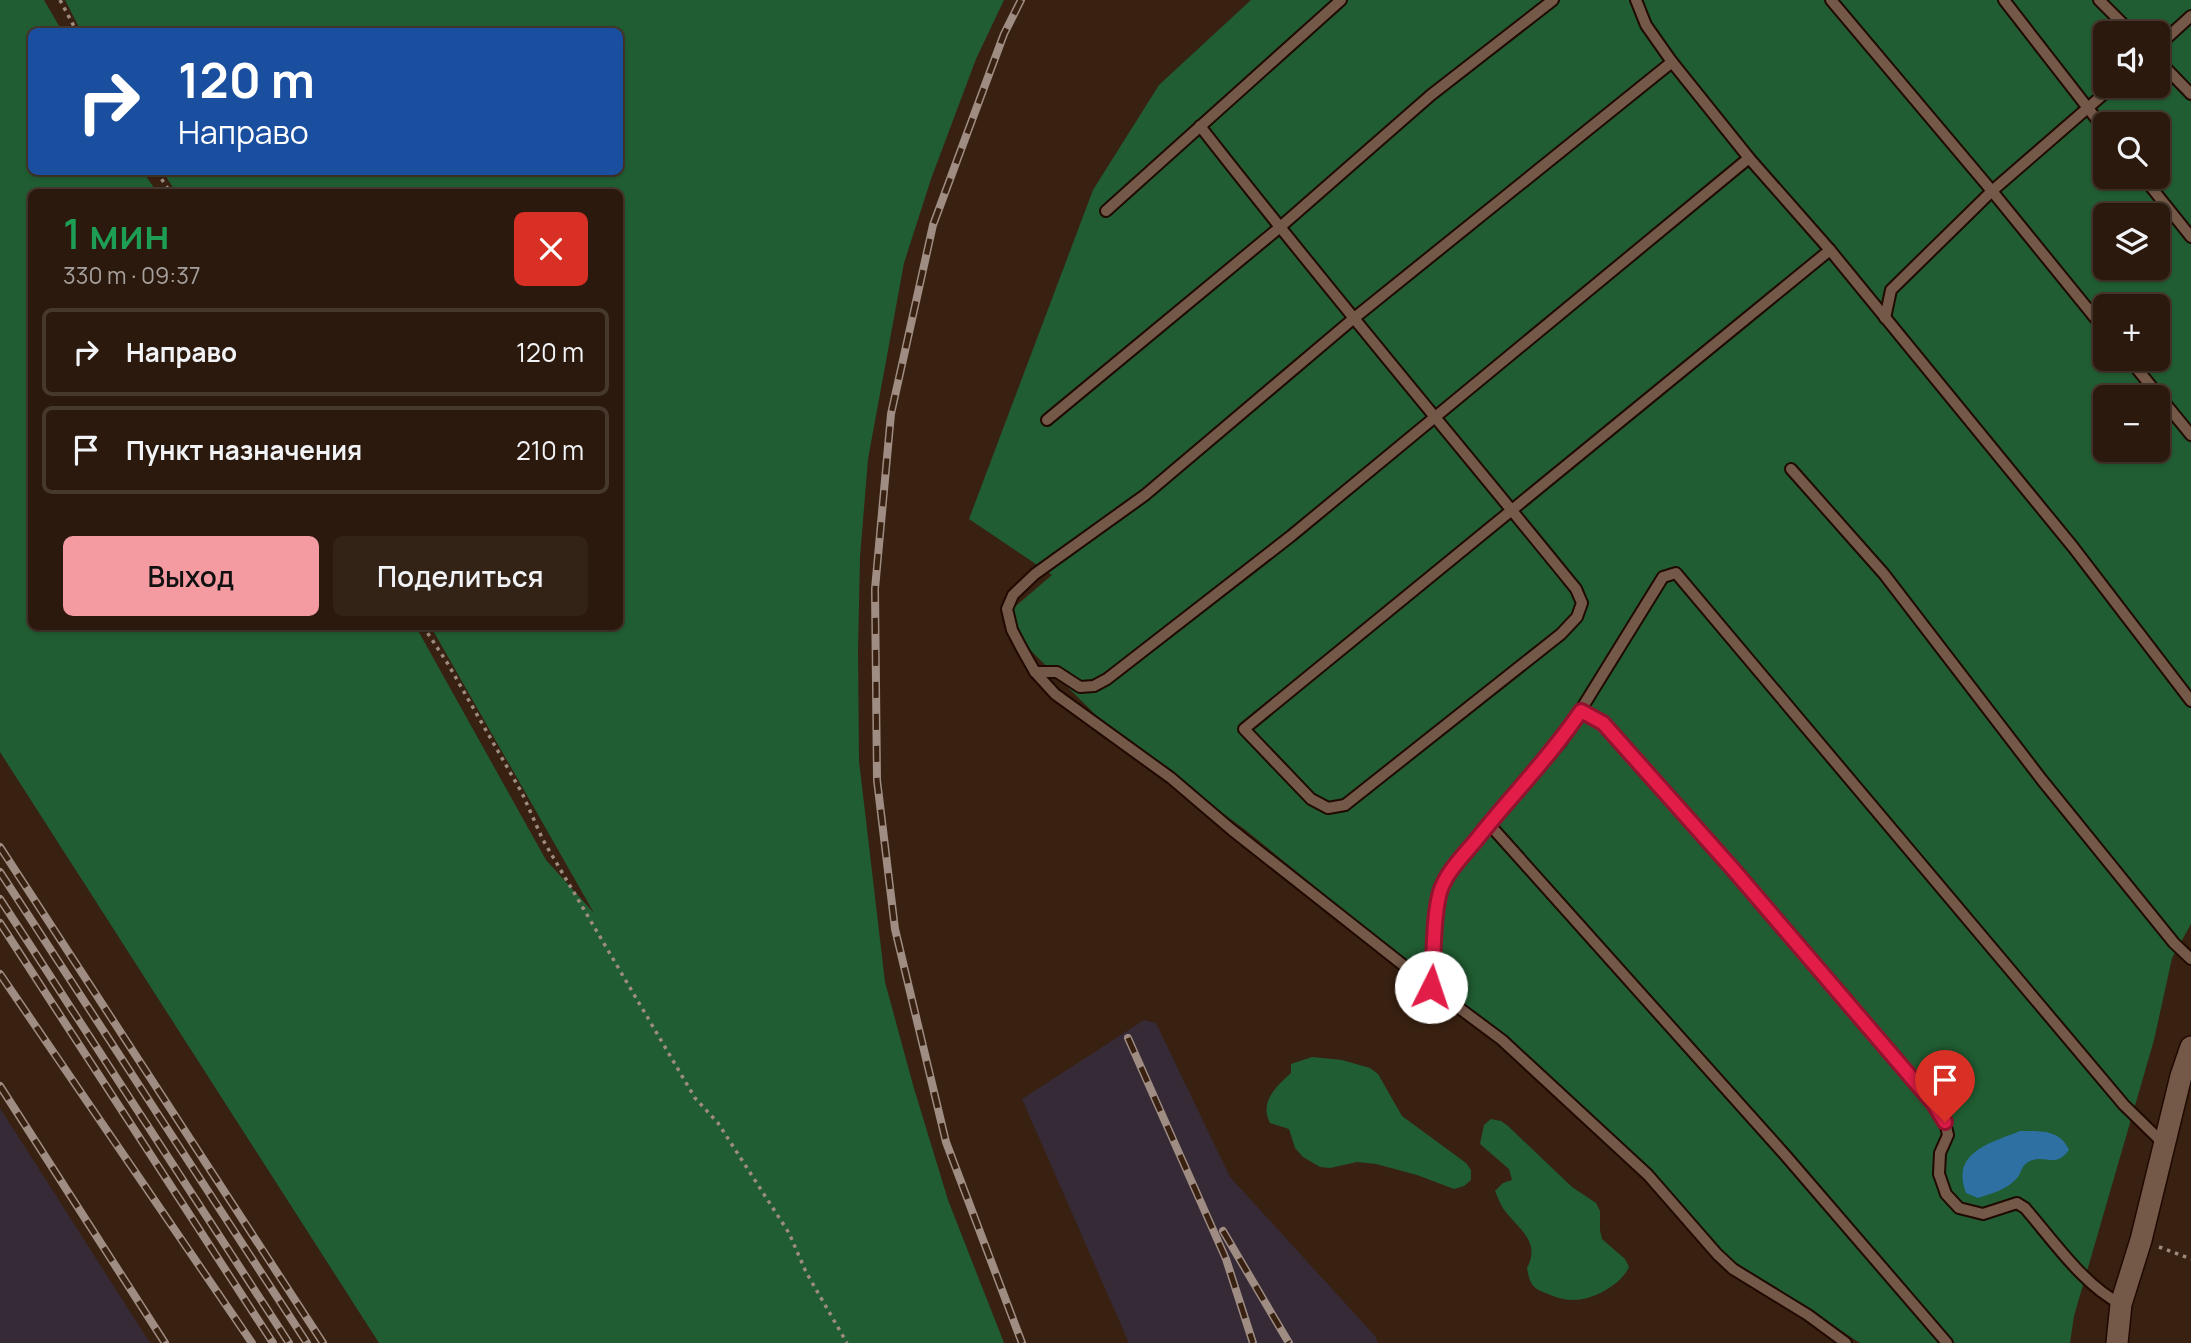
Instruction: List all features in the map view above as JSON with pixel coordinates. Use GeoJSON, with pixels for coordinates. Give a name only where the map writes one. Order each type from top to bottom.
{"type":"FeatureCollection","features":[{"type":"Feature","properties":{"kind":"street"},"geometry":{"type":"LineString","coordinates":[[2117,1343],[2121,1304],[2141,1240],[2181,1076],[2191,1046]]}},
{"type":"Feature","properties":{"kind":"lane"},"geometry":{"type":"LineString","coordinates":[[1106,211],[1340,0]]}},
{"type":"Feature","properties":{"kind":"lane"},"geometry":{"type":"LineString","coordinates":[[1047,420],[1279,228],[1431,95],[1553,0]]}},
{"type":"Feature","properties":{"kind":"lane"},"geometry":{"type":"LineString","coordinates":[[1636,0],[1646,25],[1672,62],[2073,547],[2191,701]]}},
{"type":"Feature","properties":{"kind":"lane"},"geometry":{"type":"LineString","coordinates":[[1831,0],[2093,315]]}},
{"type":"Feature","properties":{"kind":"lane"},"geometry":{"type":"LineString","coordinates":[[2004,0],[2093,114]]}},
{"type":"Feature","properties":{"kind":"lane"},"geometry":{"type":"LineString","coordinates":[[2099,0],[2120,21]]}},
{"type":"Feature","properties":{"kind":"lane"},"geometry":{"type":"LineString","coordinates":[[2170,35],[2191,16]]}},
{"type":"Feature","properties":{"kind":"lane"},"geometry":{"type":"LineString","coordinates":[[1672,62],[1353,319],[1145,495],[1035,574],[1013,595],[1007,609],[1012,630],[1035,671],[1055,694],[1171,778],[1232,830],[1431,987],[1503,1040],[1648,1175],[1733,1269],[1808,1315],[1846,1343]]}},
{"type":"Feature","properties":{"kind":"lane"},"geometry":{"type":"LineString","coordinates":[[2170,72],[2191,94]]}},
{"type":"Feature","properties":{"kind":"lane"},"geometry":{"type":"LineString","coordinates":[[1885,318],[1891,290],[1992,191],[2099,98]]}},
{"type":"Feature","properties":{"kind":"lane"},"geometry":{"type":"LineString","coordinates":[[1200,126],[1353,319],[1513,510],[1576,589],[1582,603],[1577,617],[1561,634],[1345,805],[1328,808],[1311,799],[1244,729],[1513,510],[1830,250]]}},
{"type":"Feature","properties":{"kind":"lane"},"geometry":{"type":"LineString","coordinates":[[1035,671],[1057,672],[1080,687],[1094,687],[1107,679],[1436,419],[1749,158]]}},
{"type":"Feature","properties":{"kind":"lane"},"geometry":{"type":"LineString","coordinates":[[2153,189],[2191,237]]}},
{"type":"Feature","properties":{"kind":"lane"},"geometry":{"type":"LineString","coordinates":[[2139,371],[2191,435]]}},
{"type":"Feature","properties":{"kind":"lane"},"geometry":{"type":"LineString","coordinates":[[1791,469],[1884,574],[2042,780],[2174,943],[2191,959]]}},
{"type":"Feature","properties":{"kind":"lane"},"geometry":{"type":"LineString","coordinates":[[1431,987],[1434,932],[1440,893],[1446,878],[1561,741],[1663,577],[1676,573],[2124,1105],[2164,1144]]}},
{"type":"Feature","properties":{"kind":"lane"},"geometry":{"type":"LineString","coordinates":[[1581,711],[1603,723],[1732,868],[1934,1104],[1945,1122],[1948,1135],[1940,1153],[1939,1174],[1946,1194],[1959,1208],[1983,1214],[2017,1203],[2025,1208],[2093,1286],[2121,1304]]}},
{"type":"Feature","properties":{"kind":"lane"},"geometry":{"type":"LineString","coordinates":[[1489,824],[1786,1156],[1947,1343]]}},
{"type":"Feature","properties":{"kind":"path"},"geometry":{"type":"LineString","coordinates":[[60,0],[75,28]]}},
{"type":"Feature","properties":{"kind":"path"},"geometry":{"type":"LineString","coordinates":[[426,630],[522,793],[543,840],[695,1098],[719,1123],[789,1233],[806,1272],[847,1343]]}},
{"type":"Feature","properties":{"kind":"path"},"geometry":{"type":"LineString","coordinates":[[2141,1240],[2191,1259]]}},
{"type":"Feature","properties":{"kind":"shaded area"},"geometry":{"type":"Polygon","coordinates":[[[1144,1020],[1156,1023],[1230,1177],[1375,1336],[1378,1343],[1129,1343],[1022,1099],[1144,1020]]]}},
{"type":"Feature","properties":{"kind":"shaded area"},"geometry":{"type":"Polygon","coordinates":[[[0,1108],[150,1343],[0,1343],[0,1108]]]}},
{"type":"Feature","properties":{"kind":"green space"},"geometry":{"type":"Polygon","coordinates":[[[0,0],[44,0],[60,28],[28,28],[28,175],[145,175],[155,189],[28,189],[28,630],[418,630],[546,860],[594,913],[433,630],[623,630],[623,189],[174,189],[165,175],[623,175],[623,28],[79,28],[65,0],[1004,0],[976,59],[931,179],[904,263],[868,459],[860,557],[858,650],[859,761],[885,982],[948,1200],[1004,1343],[379,1343],[0,752],[0,0]]]}},
{"type":"Feature","properties":{"kind":"green space"},"geometry":{"type":"Polygon","coordinates":[[[1251,0],[2191,0],[2191,924],[2172,958],[2154,1040],[2074,1316],[2070,1343],[1860,1343],[1715,1249],[1650,1172],[1436,985],[1243,828],[1119,738],[1015,635],[1011,610],[1052,575],[969,519],[1093,190],[1159,85],[1251,0]]]}},
{"type":"Feature","properties":{"kind":"green space"},"geometry":{"type":"Polygon","coordinates":[[[1312,1057],[1342,1060],[1370,1068],[1378,1074],[1402,1116],[1466,1163],[1471,1170],[1471,1180],[1454,1189],[1376,1164],[1357,1162],[1330,1168],[1320,1167],[1303,1157],[1295,1148],[1289,1129],[1270,1123],[1267,1108],[1275,1089],[1291,1073],[1291,1064],[1312,1057]]]}},
{"type":"Feature","properties":{"kind":"green space"},"geometry":{"type":"Polygon","coordinates":[[[1491,1119],[1508,1126],[1572,1187],[1596,1203],[1600,1211],[1602,1239],[1625,1259],[1629,1267],[1620,1280],[1606,1290],[1573,1300],[1552,1296],[1533,1286],[1527,1268],[1531,1259],[1530,1243],[1504,1209],[1495,1191],[1503,1183],[1512,1180],[1509,1169],[1480,1144],[1484,1125],[1491,1119]]]}},
{"type":"Feature","properties":{"kind":"water"},"geometry":{"type":"Polygon","coordinates":[[[2020,1131],[2042,1131],[2055,1135],[2069,1150],[2059,1159],[2036,1159],[2027,1163],[2013,1182],[1999,1191],[1978,1198],[1966,1193],[1963,1179],[1968,1159],[1986,1145],[2020,1131]]]}},
{"type":"Feature","properties":{"kind":"railway"},"geometry":{"type":"LineString","coordinates":[[1021,0],[1004,34],[933,225],[891,414],[875,589],[877,780],[895,929],[946,1142],[1022,1343]]}},
{"type":"Feature","properties":{"kind":"railway"},"geometry":{"type":"LineString","coordinates":[[0,847],[323,1343]]}},
{"type":"Feature","properties":{"kind":"railway"},"geometry":{"type":"LineString","coordinates":[[0,872],[307,1343]]}},
{"type":"Feature","properties":{"kind":"railway"},"geometry":{"type":"LineString","coordinates":[[0,899],[289,1343]]}},
{"type":"Feature","properties":{"kind":"railway"},"geometry":{"type":"LineString","coordinates":[[0,923],[273,1343]]}},
{"type":"Feature","properties":{"kind":"railway"},"geometry":{"type":"LineString","coordinates":[[0,974],[252,1343]]}},
{"type":"Feature","properties":{"kind":"railway"},"geometry":{"type":"LineString","coordinates":[[1128,1038],[1226,1259],[1253,1343]]}},
{"type":"Feature","properties":{"kind":"railway"},"geometry":{"type":"LineString","coordinates":[[0,1086],[165,1343]]}},
{"type":"Feature","properties":{"kind":"railway"},"geometry":{"type":"LineString","coordinates":[[1223,1231],[1289,1343]]}},
{"type":"Feature","properties":{"kind":"route"},"geometry":{"type":"LineString","coordinates":[[1431,987],[1434,932],[1440,893],[1446,878],[1561,741],[1581,711],[1603,723],[1732,868],[1934,1104],[1945,1122]]}}]}
